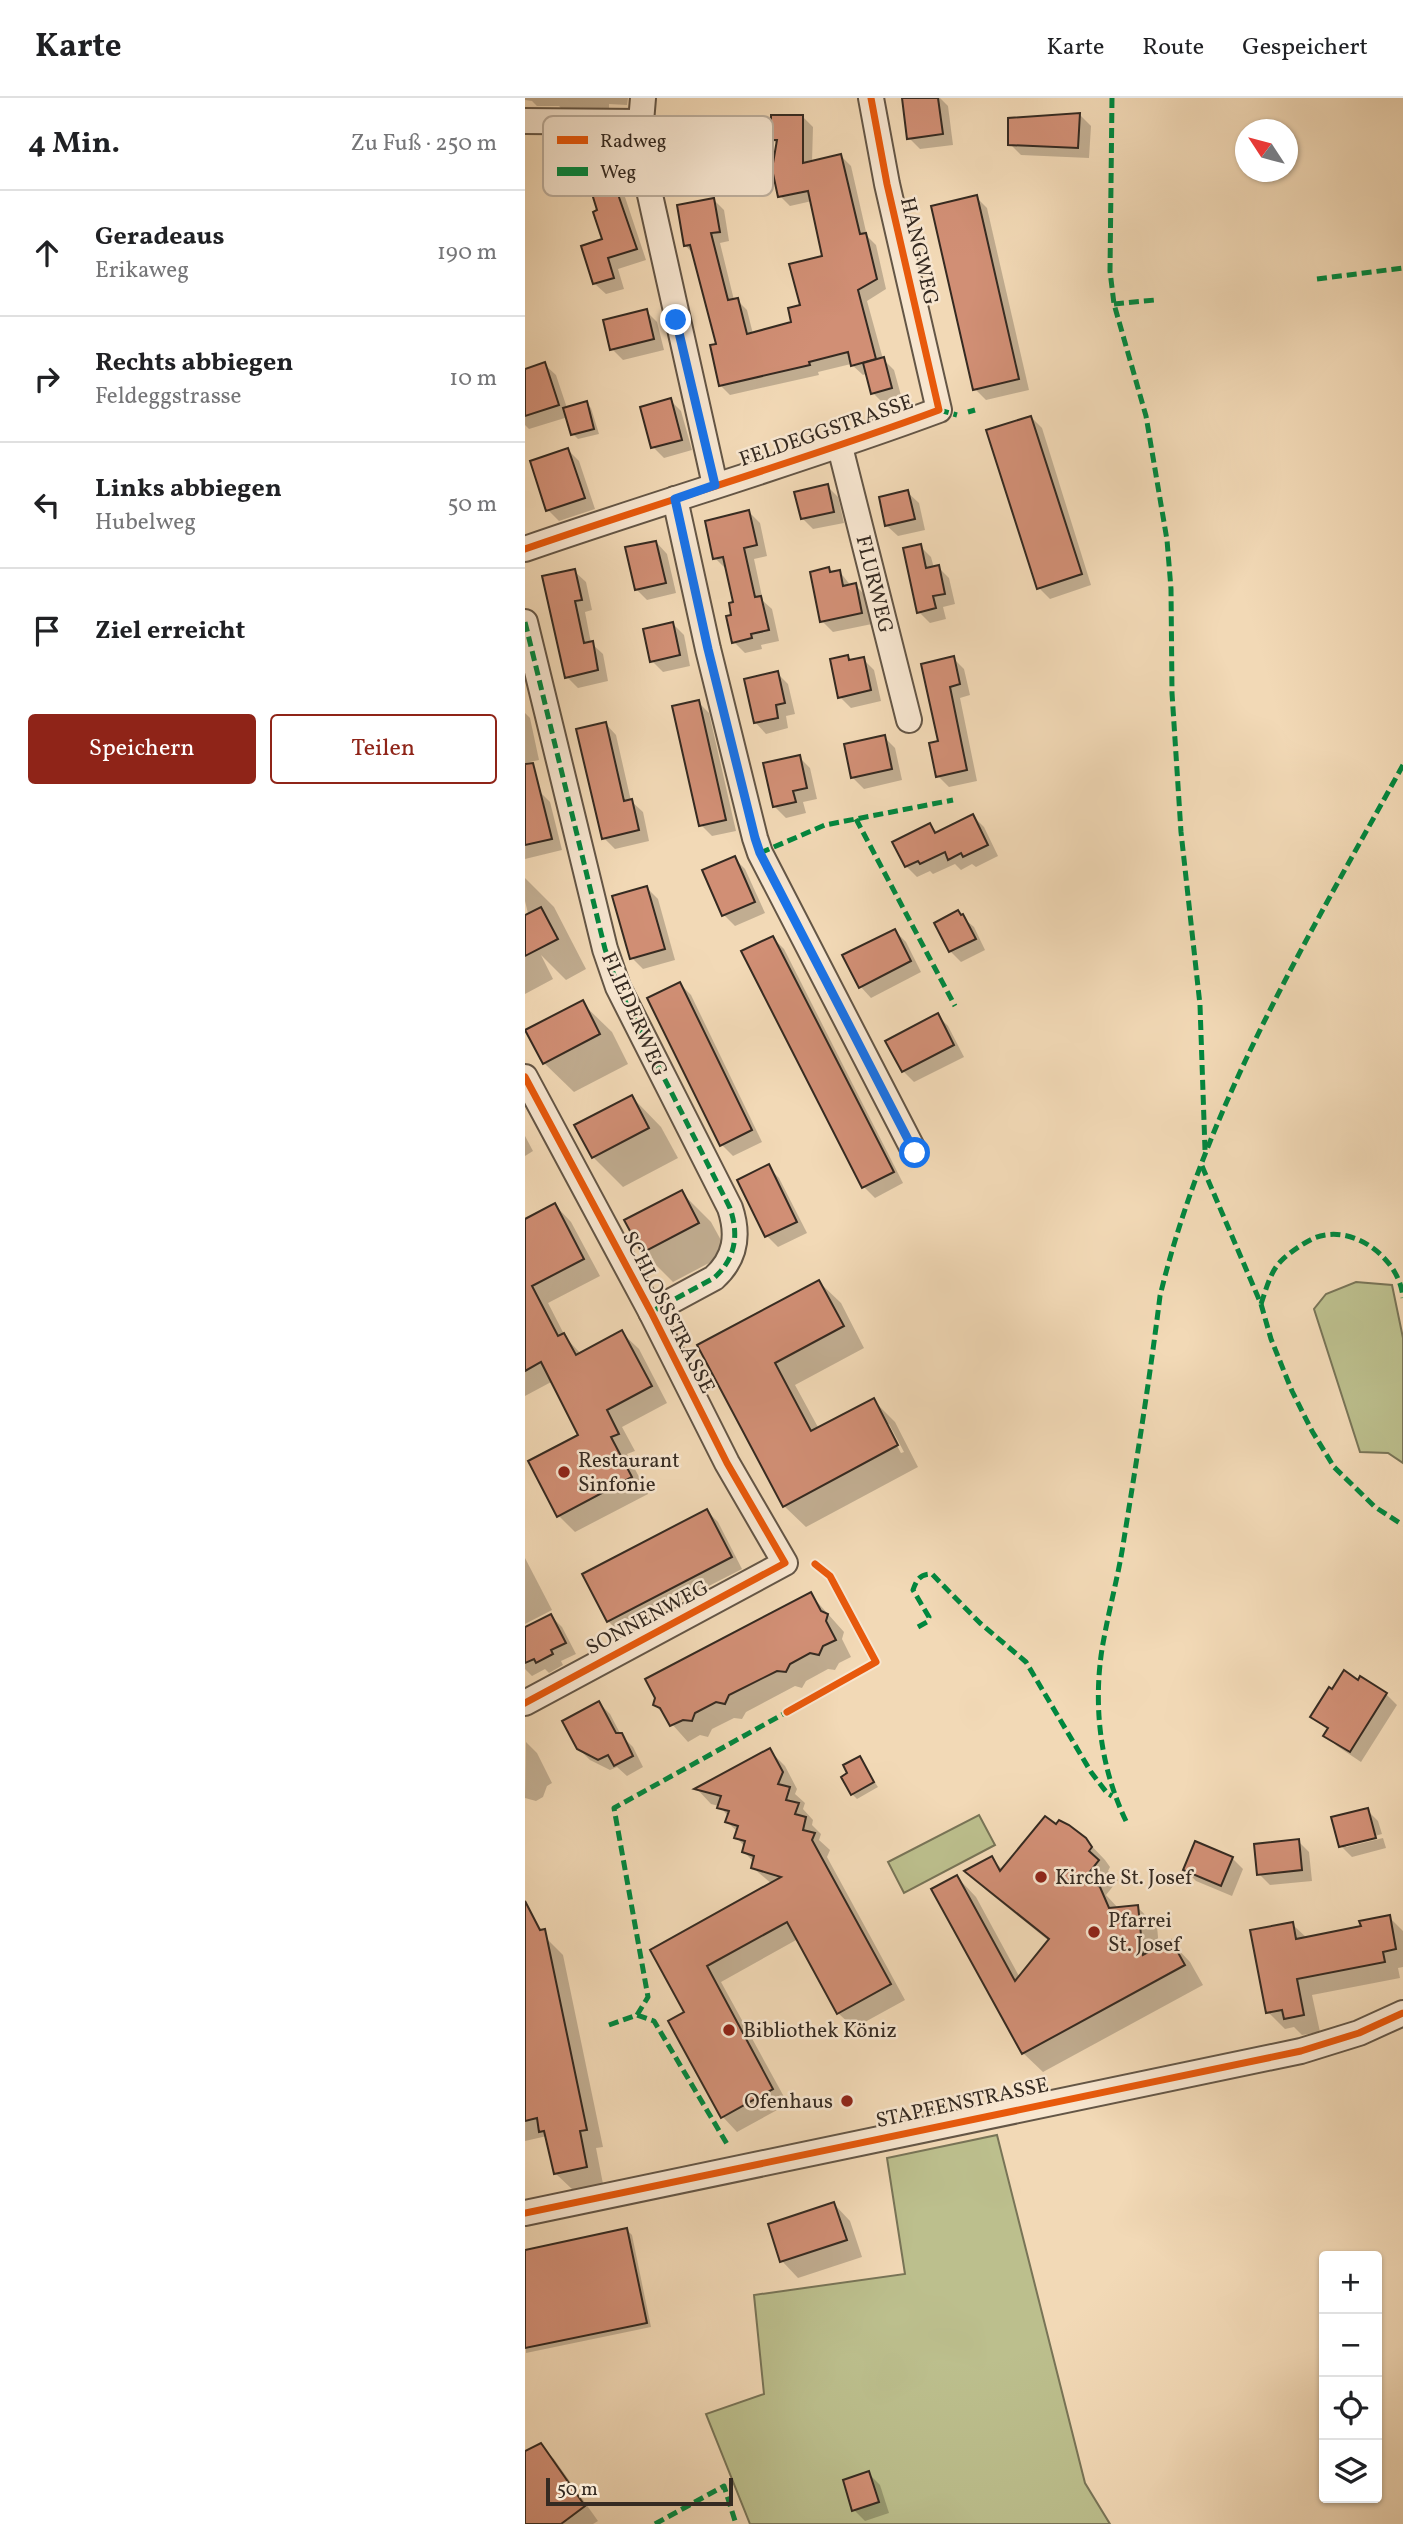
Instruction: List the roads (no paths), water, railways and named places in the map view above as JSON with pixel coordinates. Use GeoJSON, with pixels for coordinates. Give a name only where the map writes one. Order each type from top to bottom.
{"type":"FeatureCollection","features":[{"type":"Feature","properties":{"kind":"street","name":"HANGWEG"},"geometry":{"type":"LineString","coordinates":[[871,98],[887,184],[939,410]]}},
{"type":"Feature","properties":{"kind":"street"},"geometry":{"type":"LineString","coordinates":[[578,116],[642,110]]}},
{"type":"Feature","properties":{"kind":"street"},"geometry":{"type":"LineString","coordinates":[[525,121],[543,119]]}},
{"type":"Feature","properties":{"kind":"street"},"geometry":{"type":"LineString","coordinates":[[650,196],[715,485]]}},
{"type":"Feature","properties":{"kind":"street","name":"FELDEGGSTRASSE"},"geometry":{"type":"LineString","coordinates":[[525,549],[715,485],[840,447],[939,410]]}},
{"type":"Feature","properties":{"kind":"street","name":"FLURWEG"},"geometry":{"type":"LineString","coordinates":[[840,447],[909,720]]}},
{"type":"Feature","properties":{"kind":"street"},"geometry":{"type":"LineString","coordinates":[[675,499],[708,649],[760,853],[915,1153]]}},
{"type":"Feature","properties":{"kind":"street","name":"FLIEDERWEG"},"geometry":{"type":"LineString","coordinates":[[525,622],[605,949],[618,987],[730,1208],[735,1225],[734,1249],[723,1270],[714,1278],[651,1312]]}},
{"type":"Feature","properties":{"kind":"street","name":"SCHLOSSSTRASSE"},"geometry":{"type":"LineString","coordinates":[[525,1077],[651,1312],[727,1463],[785,1563]]}},
{"type":"Feature","properties":{"kind":"street","name":"SONNENWEG"},"geometry":{"type":"LineString","coordinates":[[525,1703],[785,1563]]}},
{"type":"Feature","properties":{"kind":"street","name":"STAPFENSTRASSE"},"geometry":{"type":"LineString","coordinates":[[525,2213],[1301,2051],[1359,2033],[1403,2013]]}},
{"type":"Feature","properties":{"kind":"place","name":"Restaurant Sinfonie"},"geometry":{"type":"Point","coordinates":[564,1472]}},
{"type":"Feature","properties":{"kind":"place","name":"Kirche St. Josef"},"geometry":{"type":"Point","coordinates":[1041,1877]}},
{"type":"Feature","properties":{"kind":"place","name":"Pfarrei St. Josef"},"geometry":{"type":"Point","coordinates":[1094,1932]}},
{"type":"Feature","properties":{"kind":"place","name":"Bibliothek Köniz"},"geometry":{"type":"Point","coordinates":[729,2030]}},
{"type":"Feature","properties":{"kind":"place","name":"Ofenhaus"},"geometry":{"type":"Point","coordinates":[847,2101]}}]}
